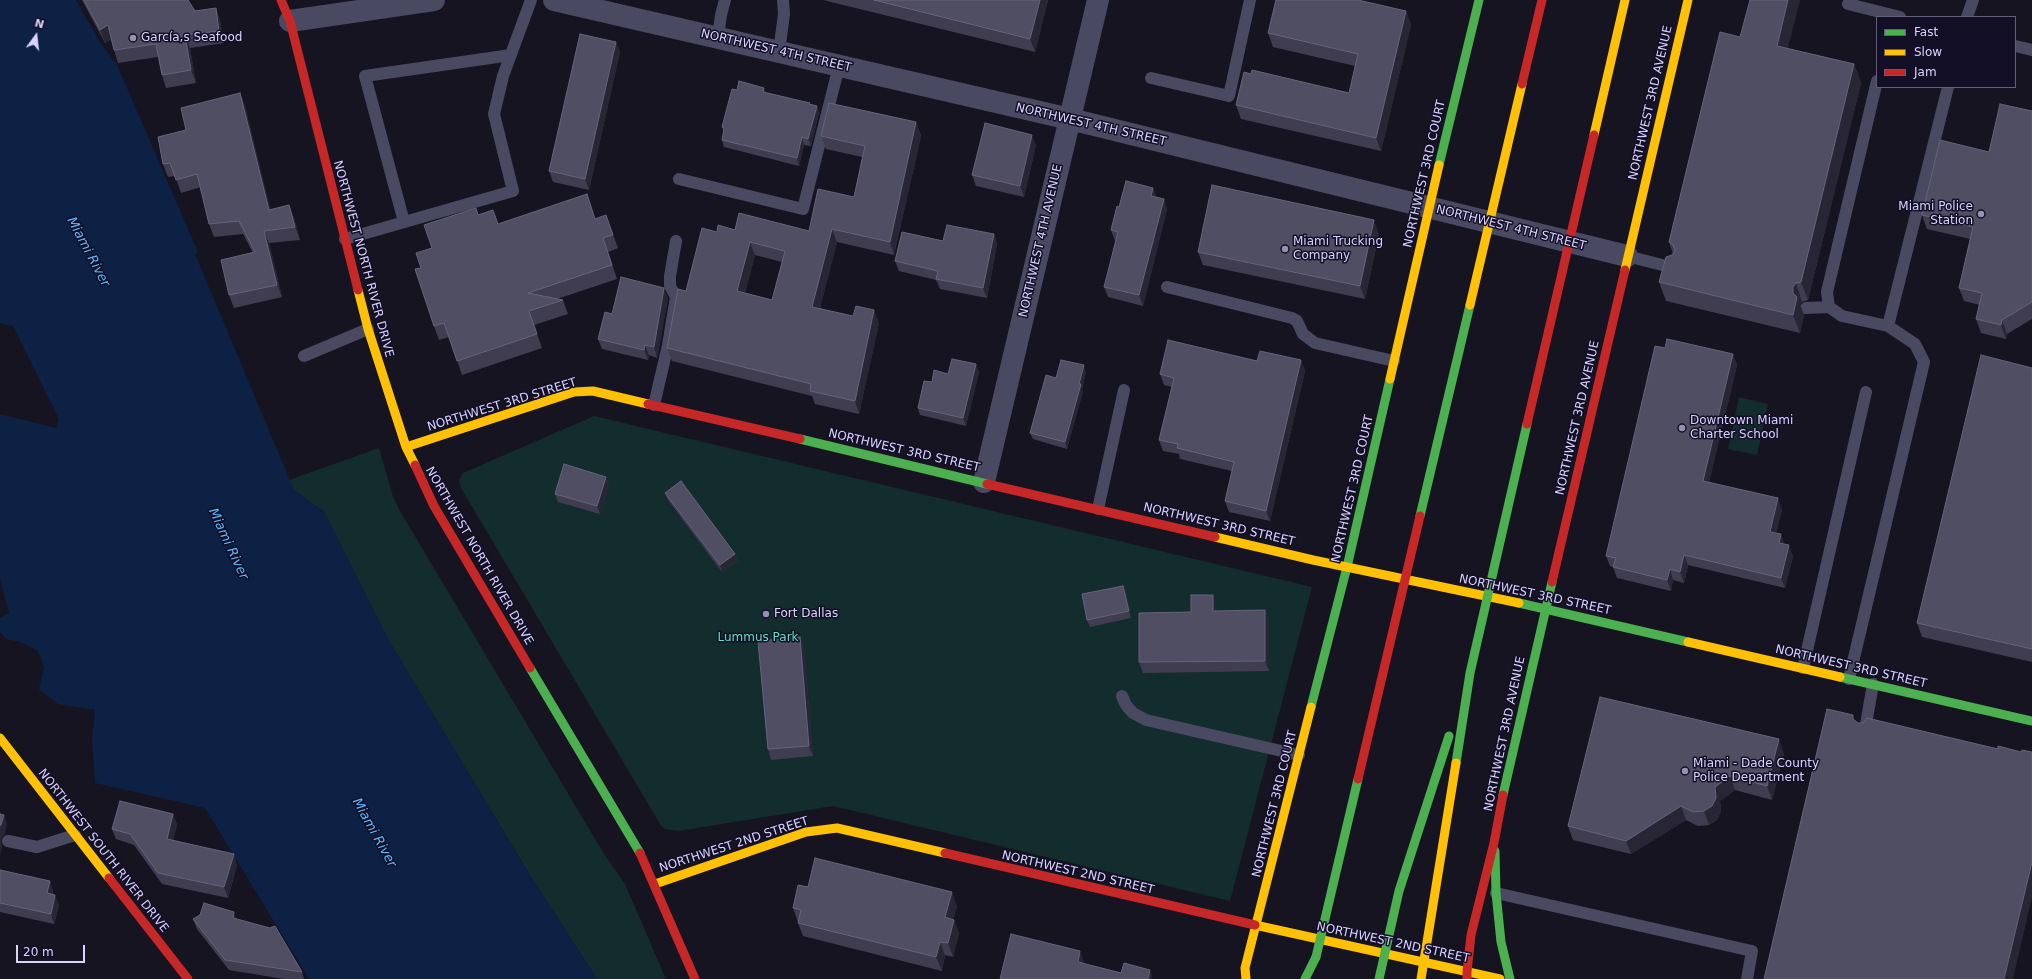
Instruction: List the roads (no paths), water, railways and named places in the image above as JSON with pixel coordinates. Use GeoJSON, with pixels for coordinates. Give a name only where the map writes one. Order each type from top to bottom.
{"type":"FeatureCollection","features":[{"type":"Feature","properties":{"kind":"main road","name":"NORTHWEST NORTH RIVER DRIVE"},"geometry":{"type":"LineString","coordinates":[[282,0],[290,21],[368,329],[406,447],[434,506],[633,841],[655,884],[695,979]]}},
{"type":"Feature","properties":{"kind":"main road","name":"NORTHWEST 3RD COURT"},"geometry":{"type":"LineString","coordinates":[[1235,979],[1245,968],[1347,567],[1429,208],[1479,0]]}},
{"type":"Feature","properties":{"kind":"main road"},"geometry":{"type":"LineString","coordinates":[[1312,979],[1542,0]]}},
{"type":"Feature","properties":{"kind":"main road"},"geometry":{"type":"LineString","coordinates":[[1421,979],[1470,673],[1625,0]]}},
{"type":"Feature","properties":{"kind":"main road","name":"NORTHWEST 3RD AVENUE"},"geometry":{"type":"LineString","coordinates":[[1467,975],[1471,935],[1494,843],[1505,785],[1627,256],[1688,0]]}},
{"type":"Feature","properties":{"kind":"main road","name":"NORTHWEST 3RD STREET"},"geometry":{"type":"LineString","coordinates":[[406,447],[582,391],[604,393],[1347,567],[1546,609],[2032,721]]}},
{"type":"Feature","properties":{"kind":"main road"},"geometry":{"type":"LineString","coordinates":[[1379,979],[1399,891],[1470,673]]}},
{"type":"Feature","properties":{"kind":"main road","name":"NORTHWEST SOUTH RIVER DRIVE"},"geometry":{"type":"LineString","coordinates":[[0,738],[188,979]]}},
{"type":"Feature","properties":{"kind":"main road","name":"NORTHWEST 2ND STREET"},"geometry":{"type":"LineString","coordinates":[[655,884],[806,832],[837,828],[1467,975],[1500,979]]}},
{"type":"Feature","properties":{"kind":"main road","name":"NORTHWEST 3RD AVENUE"},"geometry":{"type":"LineString","coordinates":[[1494,843],[1496,893],[1501,942],[1510,979]]}},
{"type":"Feature","properties":{"kind":"main road"},"geometry":{"type":"LineString","coordinates":[[1305,979],[1316,957]]}},
{"type":"Feature","properties":{"kind":"main road"},"geometry":{"type":"LineString","coordinates":[[1245,968],[1246,979]]}},
{"type":"Feature","properties":{"kind":"street"},"geometry":{"type":"LineString","coordinates":[[290,21],[434,0]]}},
{"type":"Feature","properties":{"kind":"street","name":"NORTHWEST 4TH STREET"},"geometry":{"type":"LineString","coordinates":[[554,0],[1070,119],[1627,256]]}},
{"type":"Feature","properties":{"kind":"street","name":"NORTHWEST 4TH AVENUE"},"geometry":{"type":"LineString","coordinates":[[984,482],[1098,0]]}},
{"type":"Feature","properties":{"kind":"lane"},"geometry":{"type":"LineString","coordinates":[[344,239],[513,191],[494,114],[503,76],[531,0]]}},
{"type":"Feature","properties":{"kind":"lane"},"geometry":{"type":"LineString","coordinates":[[718,38],[721,15],[726,0]]}},
{"type":"Feature","properties":{"kind":"lane"},"geometry":{"type":"LineString","coordinates":[[779,52],[784,14],[784,0]]}},
{"type":"Feature","properties":{"kind":"lane"},"geometry":{"type":"LineString","coordinates":[[1152,78],[1229,96],[1250,0]]}},
{"type":"Feature","properties":{"kind":"lane"},"geometry":{"type":"LineString","coordinates":[[1967,16],[1973,0]]}},
{"type":"Feature","properties":{"kind":"lane"},"geometry":{"type":"LineString","coordinates":[[1848,4],[1895,16]]}},
{"type":"Feature","properties":{"kind":"lane"},"geometry":{"type":"LineString","coordinates":[[2016,46],[2032,50]]}},
{"type":"Feature","properties":{"kind":"lane"},"geometry":{"type":"LineString","coordinates":[[404,222],[365,76],[511,55]]}},
{"type":"Feature","properties":{"kind":"lane"},"geometry":{"type":"LineString","coordinates":[[680,180],[803,209],[839,66]]}},
{"type":"Feature","properties":{"kind":"lane"},"geometry":{"type":"LineString","coordinates":[[1829,307],[1826,292],[1876,85]]}},
{"type":"Feature","properties":{"kind":"lane"},"geometry":{"type":"LineString","coordinates":[[1888,326],[1948,88]]}},
{"type":"Feature","properties":{"kind":"lane"},"geometry":{"type":"LineString","coordinates":[[654,405],[668,345],[676,297],[670,286],[670,276],[676,241]]}},
{"type":"Feature","properties":{"kind":"lane"},"geometry":{"type":"LineString","coordinates":[[1627,256],[1674,268]]}},
{"type":"Feature","properties":{"kind":"lane"},"geometry":{"type":"LineString","coordinates":[[1167,288],[1288,316],[1297,321],[1303,334],[1315,343],[1394,361]]}},
{"type":"Feature","properties":{"kind":"lane"},"geometry":{"type":"LineString","coordinates":[[1806,308],[1829,307],[1842,316],[1888,326],[1916,344],[1924,362],[1849,679]]}},
{"type":"Feature","properties":{"kind":"lane"},"geometry":{"type":"LineString","coordinates":[[304,356],[368,329]]}},
{"type":"Feature","properties":{"kind":"lane"},"geometry":{"type":"LineString","coordinates":[[1098,509],[1124,390]]}},
{"type":"Feature","properties":{"kind":"lane"},"geometry":{"type":"LineString","coordinates":[[1804,668],[1866,392]]}},
{"type":"Feature","properties":{"kind":"lane"},"geometry":{"type":"LineString","coordinates":[[1865,730],[1873,684]]}},
{"type":"Feature","properties":{"kind":"lane"},"geometry":{"type":"LineString","coordinates":[[1122,696],[1126,705],[1133,713],[1146,720],[1299,755]]}},
{"type":"Feature","properties":{"kind":"lane"},"geometry":{"type":"LineString","coordinates":[[8,841],[37,847],[75,835]]}},
{"type":"Feature","properties":{"kind":"lane"},"geometry":{"type":"LineString","coordinates":[[1496,893],[1752,951],[1747,979]]}},
{"type":"Feature","properties":{"kind":"water","name":"Miami River"},"geometry":{"type":"Polygon","coordinates":[[[0,0],[76,0],[100,42],[117,65],[198,252],[195,254],[294,490],[324,512],[389,641],[531,877],[597,979],[309,979],[205,808],[95,783],[92,739],[95,710],[58,704],[39,689],[44,668],[37,650],[20,642],[6,639],[0,632],[0,618],[9,613],[0,579],[0,414],[56,428],[59,419],[13,326],[0,323],[0,0]]]}},
{"type":"Feature","properties":{"kind":"place","name":"García,s Seafood"},"geometry":{"type":"Point","coordinates":[133,38]}},
{"type":"Feature","properties":{"kind":"place","name":"Miami Police Station"},"geometry":{"type":"Point","coordinates":[1981,214]}},
{"type":"Feature","properties":{"kind":"place","name":"Miami Trucking Company"},"geometry":{"type":"Point","coordinates":[1285,249]}},
{"type":"Feature","properties":{"kind":"place","name":"Downtown Miami Charter School"},"geometry":{"type":"Point","coordinates":[1682,428]}},
{"type":"Feature","properties":{"kind":"place","name":"Fort Dallas"},"geometry":{"type":"Point","coordinates":[766,614]}},
{"type":"Feature","properties":{"kind":"place","name":"Miami - Dade County Police Department"},"geometry":{"type":"Point","coordinates":[1685,771]}},
{"type":"Feature","properties":{"kind":"park label","name":"Lummus Park"},"geometry":{"type":"Point","coordinates":[758,638]}}]}
